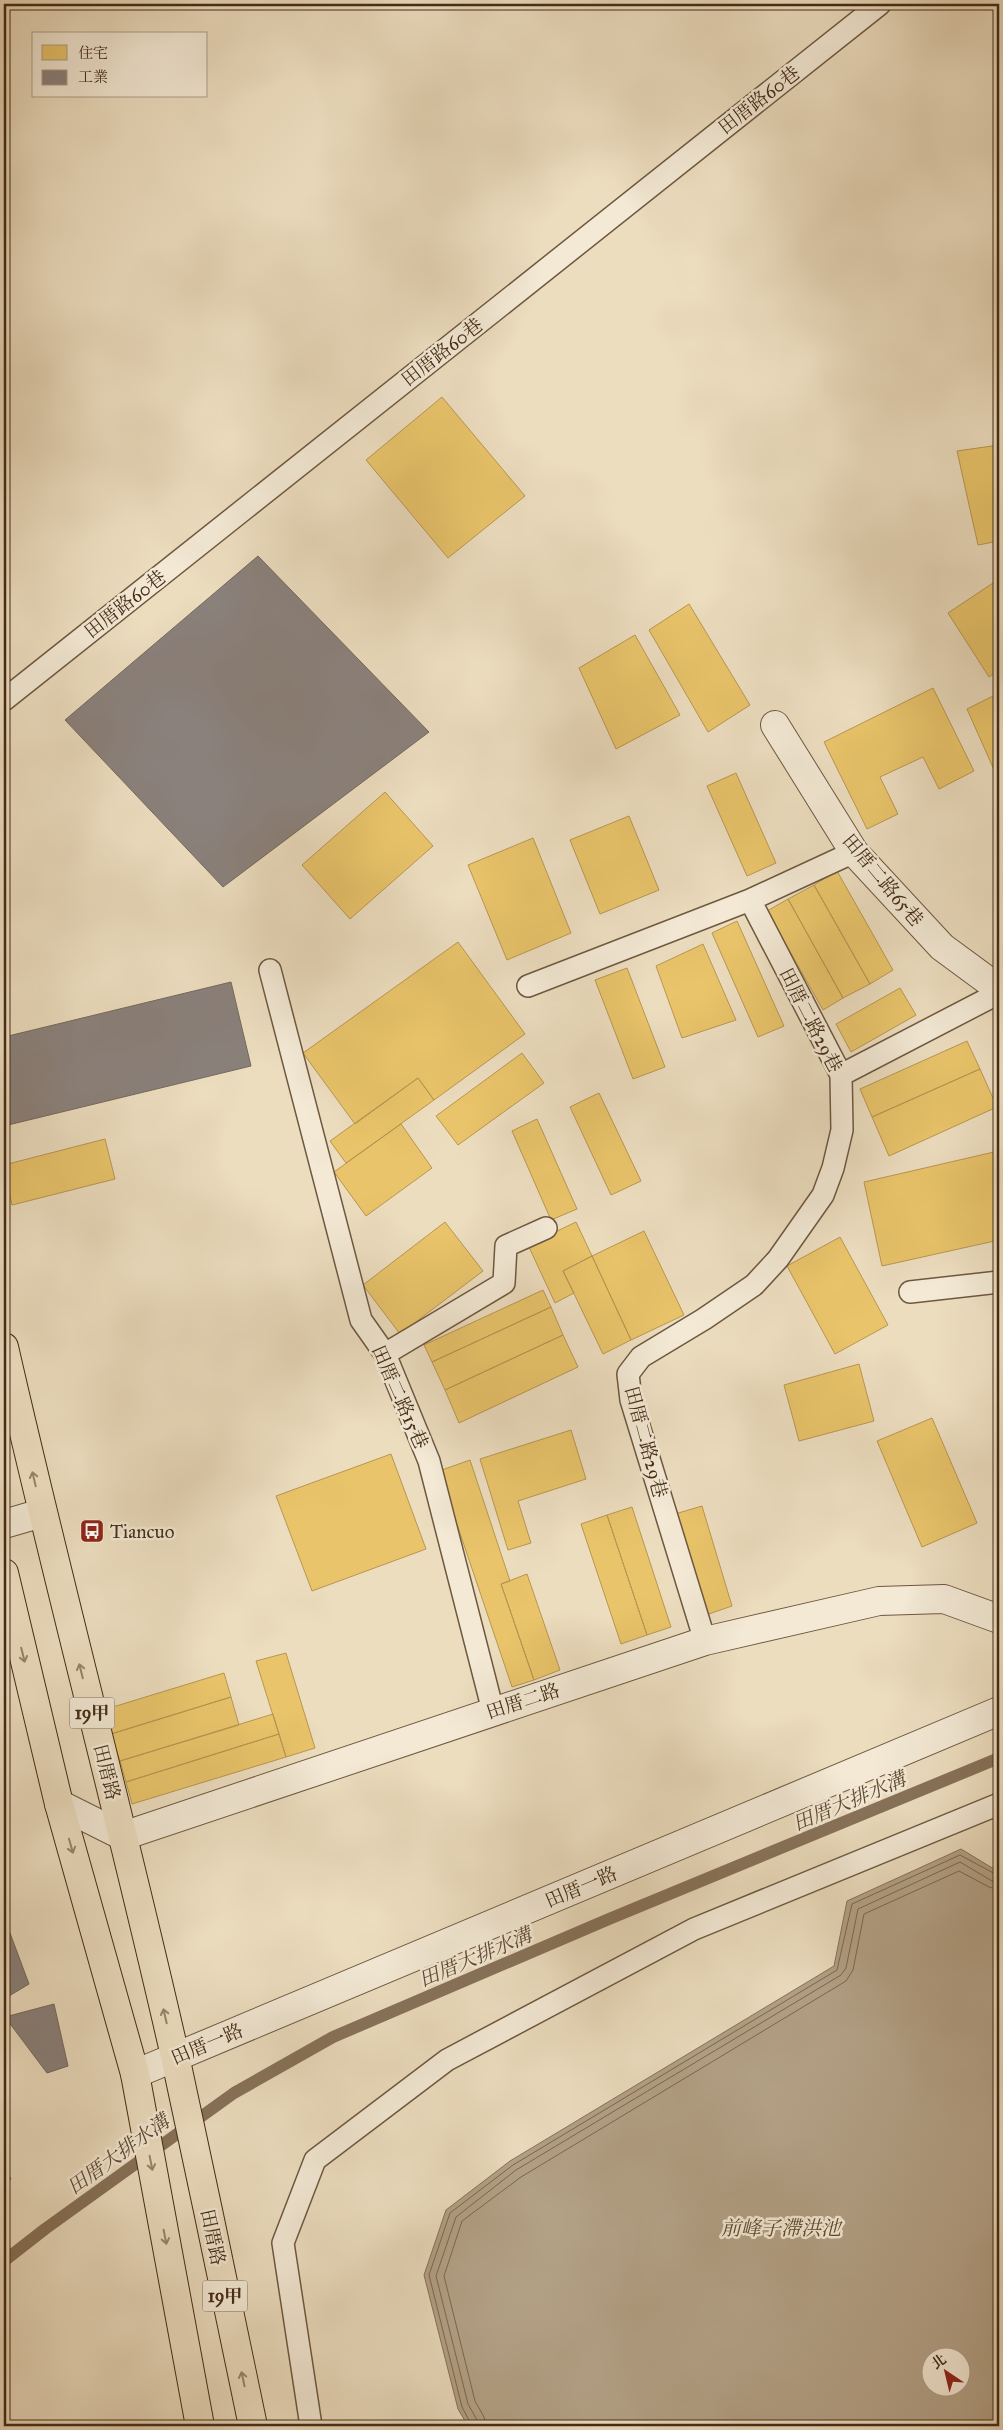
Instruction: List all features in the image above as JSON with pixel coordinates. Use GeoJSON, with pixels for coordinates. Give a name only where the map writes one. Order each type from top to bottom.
{"type":"FeatureCollection","features":[{"type":"Feature","properties":{"kind":"main road","name":"田厝路"},"geometry":{"type":"LineString","coordinates":[[4,1347],[42,1512],[123,1836],[178,2069],[253,2426]]}},
{"type":"Feature","properties":{"kind":"main road","name":"19甲"},"geometry":{"type":"LineString","coordinates":[[4,1573],[60,1804],[135,2074],[200,2426]]}},
{"type":"Feature","properties":{"kind":"street","name":"田厝二路65巷"},"geometry":{"type":"LineString","coordinates":[[775,725],[854,852],[942,947],[999,989]]}},
{"type":"Feature","properties":{"kind":"street"},"geometry":{"type":"LineString","coordinates":[[4,1524],[42,1512]]}},
{"type":"Feature","properties":{"kind":"street","name":"田厝二路"},"geometry":{"type":"LineString","coordinates":[[123,1836],[705,1641],[880,1601],[944,1599],[999,1619]]}},
{"type":"Feature","properties":{"kind":"street","name":"田厝一路"},"geometry":{"type":"LineString","coordinates":[[135,2074],[178,2069],[999,1711]]}},
{"type":"Feature","properties":{"kind":"street"},"geometry":{"type":"LineString","coordinates":[[60,1804],[123,1836]]}},
{"type":"Feature","properties":{"kind":"lane","name":"田厝路60巷"},"geometry":{"type":"LineString","coordinates":[[4,700],[880,4]]}},
{"type":"Feature","properties":{"kind":"lane"},"geometry":{"type":"LineString","coordinates":[[528,986],[750,900],[854,852]]}},
{"type":"Feature","properties":{"kind":"lane","name":"田厝二路29巷"},"geometry":{"type":"LineString","coordinates":[[705,1641],[631,1400],[628,1374],[641,1357],[704,1319],[754,1285],[778,1259],[823,1195],[833,1168],[842,1130],[841,1075],[750,900]]}},
{"type":"Feature","properties":{"kind":"lane","name":"田厝二路15巷"},"geometry":{"type":"LineString","coordinates":[[270,970],[361,1320],[385,1354],[429,1461],[493,1711]]}},
{"type":"Feature","properties":{"kind":"lane"},"geometry":{"type":"LineString","coordinates":[[841,1075],[999,993]]}},
{"type":"Feature","properties":{"kind":"lane"},"geometry":{"type":"LineString","coordinates":[[385,1354],[504,1283],[506,1246],[546,1228]]}},
{"type":"Feature","properties":{"kind":"lane"},"geometry":{"type":"LineString","coordinates":[[910,1292],[999,1282]]}},
{"type":"Feature","properties":{"kind":"lane"},"geometry":{"type":"LineString","coordinates":[[310,2426],[283,2243],[315,2160],[447,2060],[694,1929],[999,1804]]}},
{"type":"Feature","properties":{"kind":"water","name":"前峰子滯洪池"},"geometry":{"type":"Polygon","coordinates":[[[961,1849],[999,1872],[999,2426],[468,2426],[458,2409],[424,2275],[446,2210],[510,2161],[834,1966],[847,1901],[961,1849]]]}},
{"type":"Feature","properties":{"kind":"building: 住宅"},"geometry":{"type":"Polygon","coordinates":[[[442,397],[525,496],[448,558],[366,460],[442,397]]]}},
{"type":"Feature","properties":{"kind":"building: 住宅"},"geometry":{"type":"Polygon","coordinates":[[[999,445],[999,541],[978,545],[957,451],[999,445]]]}},
{"type":"Feature","properties":{"kind":"building: 住宅"},"geometry":{"type":"Polygon","coordinates":[[[999,579],[999,670],[989,677],[948,613],[999,579]]]}},
{"type":"Feature","properties":{"kind":"building: 住宅"},"geometry":{"type":"Polygon","coordinates":[[[689,604],[750,705],[708,732],[649,630],[689,604]]]}},
{"type":"Feature","properties":{"kind":"building: 住宅"},"geometry":{"type":"Polygon","coordinates":[[[635,635],[680,715],[616,749],[579,668],[635,635]]]}},
{"type":"Feature","properties":{"kind":"building: 住宅"},"geometry":{"type":"Polygon","coordinates":[[[933,688],[974,771],[939,789],[923,757],[880,777],[898,814],[867,829],[824,742],[933,688]]]}},
{"type":"Feature","properties":{"kind":"building: 住宅"},"geometry":{"type":"Polygon","coordinates":[[[999,693],[999,781],[967,709],[999,693]]]}},
{"type":"Feature","properties":{"kind":"building: 住宅"},"geometry":{"type":"Polygon","coordinates":[[[736,773],[776,863],[747,876],[707,786],[736,773]]]}},
{"type":"Feature","properties":{"kind":"building: 住宅"},"geometry":{"type":"Polygon","coordinates":[[[385,792],[433,846],[350,919],[302,865],[385,792]]]}},
{"type":"Feature","properties":{"kind":"building: 住宅"},"geometry":{"type":"Polygon","coordinates":[[[629,816],[659,890],[600,914],[570,840],[629,816]]]}},
{"type":"Feature","properties":{"kind":"building: 住宅"},"geometry":{"type":"Polygon","coordinates":[[[533,838],[571,933],[507,960],[468,865],[533,838]]]}},
{"type":"Feature","properties":{"kind":"building: 住宅"},"geometry":{"type":"Polygon","coordinates":[[[837,871],[893,970],[870,984],[814,885],[837,871]]]}},
{"type":"Feature","properties":{"kind":"building: 住宅"},"geometry":{"type":"Polygon","coordinates":[[[814,885],[870,984],[843,998],[788,899],[814,885]]]}},
{"type":"Feature","properties":{"kind":"building: 住宅"},"geometry":{"type":"Polygon","coordinates":[[[788,899],[843,998],[823,1010],[767,911],[788,899]]]}},
{"type":"Feature","properties":{"kind":"building: 住宅"},"geometry":{"type":"Polygon","coordinates":[[[737,921],[784,1026],[758,1037],[712,933],[737,921]]]}},
{"type":"Feature","properties":{"kind":"building: 住宅"},"geometry":{"type":"Polygon","coordinates":[[[458,942],[525,1034],[434,1100],[418,1078],[355,1124],[303,1053],[458,942]]]}},
{"type":"Feature","properties":{"kind":"building: 住宅"},"geometry":{"type":"Polygon","coordinates":[[[703,944],[736,1020],[682,1038],[656,966],[703,944]]]}},
{"type":"Feature","properties":{"kind":"building: 住宅"},"geometry":{"type":"Polygon","coordinates":[[[627,968],[665,1067],[633,1079],[595,980],[627,968]]]}},
{"type":"Feature","properties":{"kind":"building: 住宅"},"geometry":{"type":"Polygon","coordinates":[[[900,988],[916,1015],[851,1052],[836,1024],[900,988]]]}},
{"type":"Feature","properties":{"kind":"building: 住宅"},"geometry":{"type":"Polygon","coordinates":[[[967,1041],[980,1069],[872,1117],[860,1089],[967,1041]]]}},
{"type":"Feature","properties":{"kind":"building: 住宅"},"geometry":{"type":"Polygon","coordinates":[[[522,1053],[544,1083],[458,1145],[436,1116],[522,1053]]]}},
{"type":"Feature","properties":{"kind":"building: 住宅"},"geometry":{"type":"Polygon","coordinates":[[[980,1069],[997,1107],[889,1156],[872,1117],[980,1069]]]}},
{"type":"Feature","properties":{"kind":"building: 住宅"},"geometry":{"type":"Polygon","coordinates":[[[418,1078],[434,1100],[346,1163],[330,1141],[418,1078]]]}},
{"type":"Feature","properties":{"kind":"building: 住宅"},"geometry":{"type":"Polygon","coordinates":[[[599,1093],[641,1181],[611,1195],[570,1107],[599,1093]]]}},
{"type":"Feature","properties":{"kind":"building: 住宅"},"geometry":{"type":"Polygon","coordinates":[[[537,1119],[577,1209],[551,1220],[512,1131],[537,1119]]]}},
{"type":"Feature","properties":{"kind":"building: 住宅"},"geometry":{"type":"Polygon","coordinates":[[[401,1124],[432,1168],[366,1216],[334,1172],[401,1124]]]}},
{"type":"Feature","properties":{"kind":"building: 住宅"},"geometry":{"type":"Polygon","coordinates":[[[105,1139],[115,1179],[12,1205],[4,1165],[105,1139]]]}},
{"type":"Feature","properties":{"kind":"building: 住宅"},"geometry":{"type":"Polygon","coordinates":[[[994,1152],[999,1176],[999,1240],[882,1266],[864,1182],[994,1152]]]}},
{"type":"Feature","properties":{"kind":"building: 住宅"},"geometry":{"type":"Polygon","coordinates":[[[445,1222],[483,1271],[400,1334],[363,1285],[445,1222]]]}},
{"type":"Feature","properties":{"kind":"building: 住宅"},"geometry":{"type":"Polygon","coordinates":[[[576,1222],[592,1256],[563,1271],[574,1293],[555,1303],[528,1245],[576,1222]]]}},
{"type":"Feature","properties":{"kind":"building: 住宅"},"geometry":{"type":"Polygon","coordinates":[[[644,1231],[684,1315],[631,1340],[592,1256],[644,1231]]]}},
{"type":"Feature","properties":{"kind":"building: 住宅"},"geometry":{"type":"Polygon","coordinates":[[[840,1237],[888,1325],[835,1354],[787,1266],[840,1237]]]}},
{"type":"Feature","properties":{"kind":"building: 住宅"},"geometry":{"type":"Polygon","coordinates":[[[592,1256],[631,1340],[603,1354],[563,1271],[592,1256]]]}},
{"type":"Feature","properties":{"kind":"building: 住宅"},"geometry":{"type":"Polygon","coordinates":[[[543,1290],[551,1307],[432,1362],[424,1345],[543,1290]]]}},
{"type":"Feature","properties":{"kind":"building: 住宅"},"geometry":{"type":"Polygon","coordinates":[[[551,1307],[563,1335],[445,1390],[432,1362],[551,1307]]]}},
{"type":"Feature","properties":{"kind":"building: 住宅"},"geometry":{"type":"Polygon","coordinates":[[[563,1335],[578,1367],[459,1423],[445,1390],[563,1335]]]}},
{"type":"Feature","properties":{"kind":"building: 住宅"},"geometry":{"type":"Polygon","coordinates":[[[859,1364],[874,1421],[799,1441],[784,1385],[859,1364]]]}},
{"type":"Feature","properties":{"kind":"building: 住宅"},"geometry":{"type":"Polygon","coordinates":[[[932,1418],[977,1523],[922,1547],[877,1441],[932,1418]]]}},
{"type":"Feature","properties":{"kind":"building: 住宅"},"geometry":{"type":"Polygon","coordinates":[[[571,1430],[586,1479],[518,1501],[531,1543],[508,1550],[480,1459],[571,1430]]]}},
{"type":"Feature","properties":{"kind":"building: 住宅"},"geometry":{"type":"Polygon","coordinates":[[[391,1454],[426,1549],[312,1591],[276,1496],[391,1454]]]}},
{"type":"Feature","properties":{"kind":"building: 住宅"},"geometry":{"type":"Polygon","coordinates":[[[470,1460],[510,1581],[501,1584],[534,1680],[512,1687],[439,1471],[470,1460]]]}},
{"type":"Feature","properties":{"kind":"building: 住宅"},"geometry":{"type":"Polygon","coordinates":[[[702,1506],[732,1606],[706,1615],[675,1514],[702,1506]]]}},
{"type":"Feature","properties":{"kind":"building: 住宅"},"geometry":{"type":"Polygon","coordinates":[[[632,1507],[671,1627],[647,1635],[607,1515],[632,1507]]]}},
{"type":"Feature","properties":{"kind":"building: 住宅"},"geometry":{"type":"Polygon","coordinates":[[[607,1515],[647,1635],[621,1644],[581,1524],[607,1515]]]}},
{"type":"Feature","properties":{"kind":"building: 住宅"},"geometry":{"type":"Polygon","coordinates":[[[527,1574],[560,1670],[534,1680],[501,1584],[527,1574]]]}},
{"type":"Feature","properties":{"kind":"building: 住宅"},"geometry":{"type":"Polygon","coordinates":[[[286,1653],[315,1748],[286,1757],[256,1661],[286,1653]]]}},
{"type":"Feature","properties":{"kind":"building: 住宅"},"geometry":{"type":"Polygon","coordinates":[[[224,1673],[231,1697],[111,1734],[103,1710],[224,1673]]]}},
{"type":"Feature","properties":{"kind":"building: 住宅"},"geometry":{"type":"Polygon","coordinates":[[[231,1697],[239,1725],[120,1761],[111,1734],[231,1697]]]}},
{"type":"Feature","properties":{"kind":"building: 住宅"},"geometry":{"type":"Polygon","coordinates":[[[273,1714],[279,1734],[126,1782],[120,1761],[273,1714]]]}},
{"type":"Feature","properties":{"kind":"building: 住宅"},"geometry":{"type":"Polygon","coordinates":[[[279,1734],[286,1757],[132,1804],[126,1782],[279,1734]]]}},
{"type":"Feature","properties":{"kind":"building: 工業"},"geometry":{"type":"Polygon","coordinates":[[[258,556],[429,732],[223,887],[65,720],[258,556]]]}},
{"type":"Feature","properties":{"kind":"building: 工業"},"geometry":{"type":"Polygon","coordinates":[[[231,982],[251,1066],[4,1126],[4,1037],[231,982]]]}},
{"type":"Feature","properties":{"kind":"building: 工業"},"geometry":{"type":"Polygon","coordinates":[[[7,1925],[29,1984],[4,1999],[4,1926],[7,1925]]]}},
{"type":"Feature","properties":{"kind":"building: 工業"},"geometry":{"type":"Polygon","coordinates":[[[54,2004],[68,2066],[47,2073],[5,2017],[54,2004]]]}},
{"type":"Feature","properties":{"kind":"building: 工業"},"geometry":{"type":"Polygon","coordinates":[[[4,2169],[11,2179],[4,2184],[4,2169]]]}},
{"type":"Feature","properties":{"kind":"waterway","name":"田厝大排水溝"},"geometry":{"type":"LineString","coordinates":[[4,2261],[45,2229],[234,2093],[333,2037],[609,1919],[999,1758]]}},
{"type":"Feature","properties":{"kind":"place","name":"Tiancuo"},"geometry":{"type":"Point","coordinates":[92,1531]}}]}
